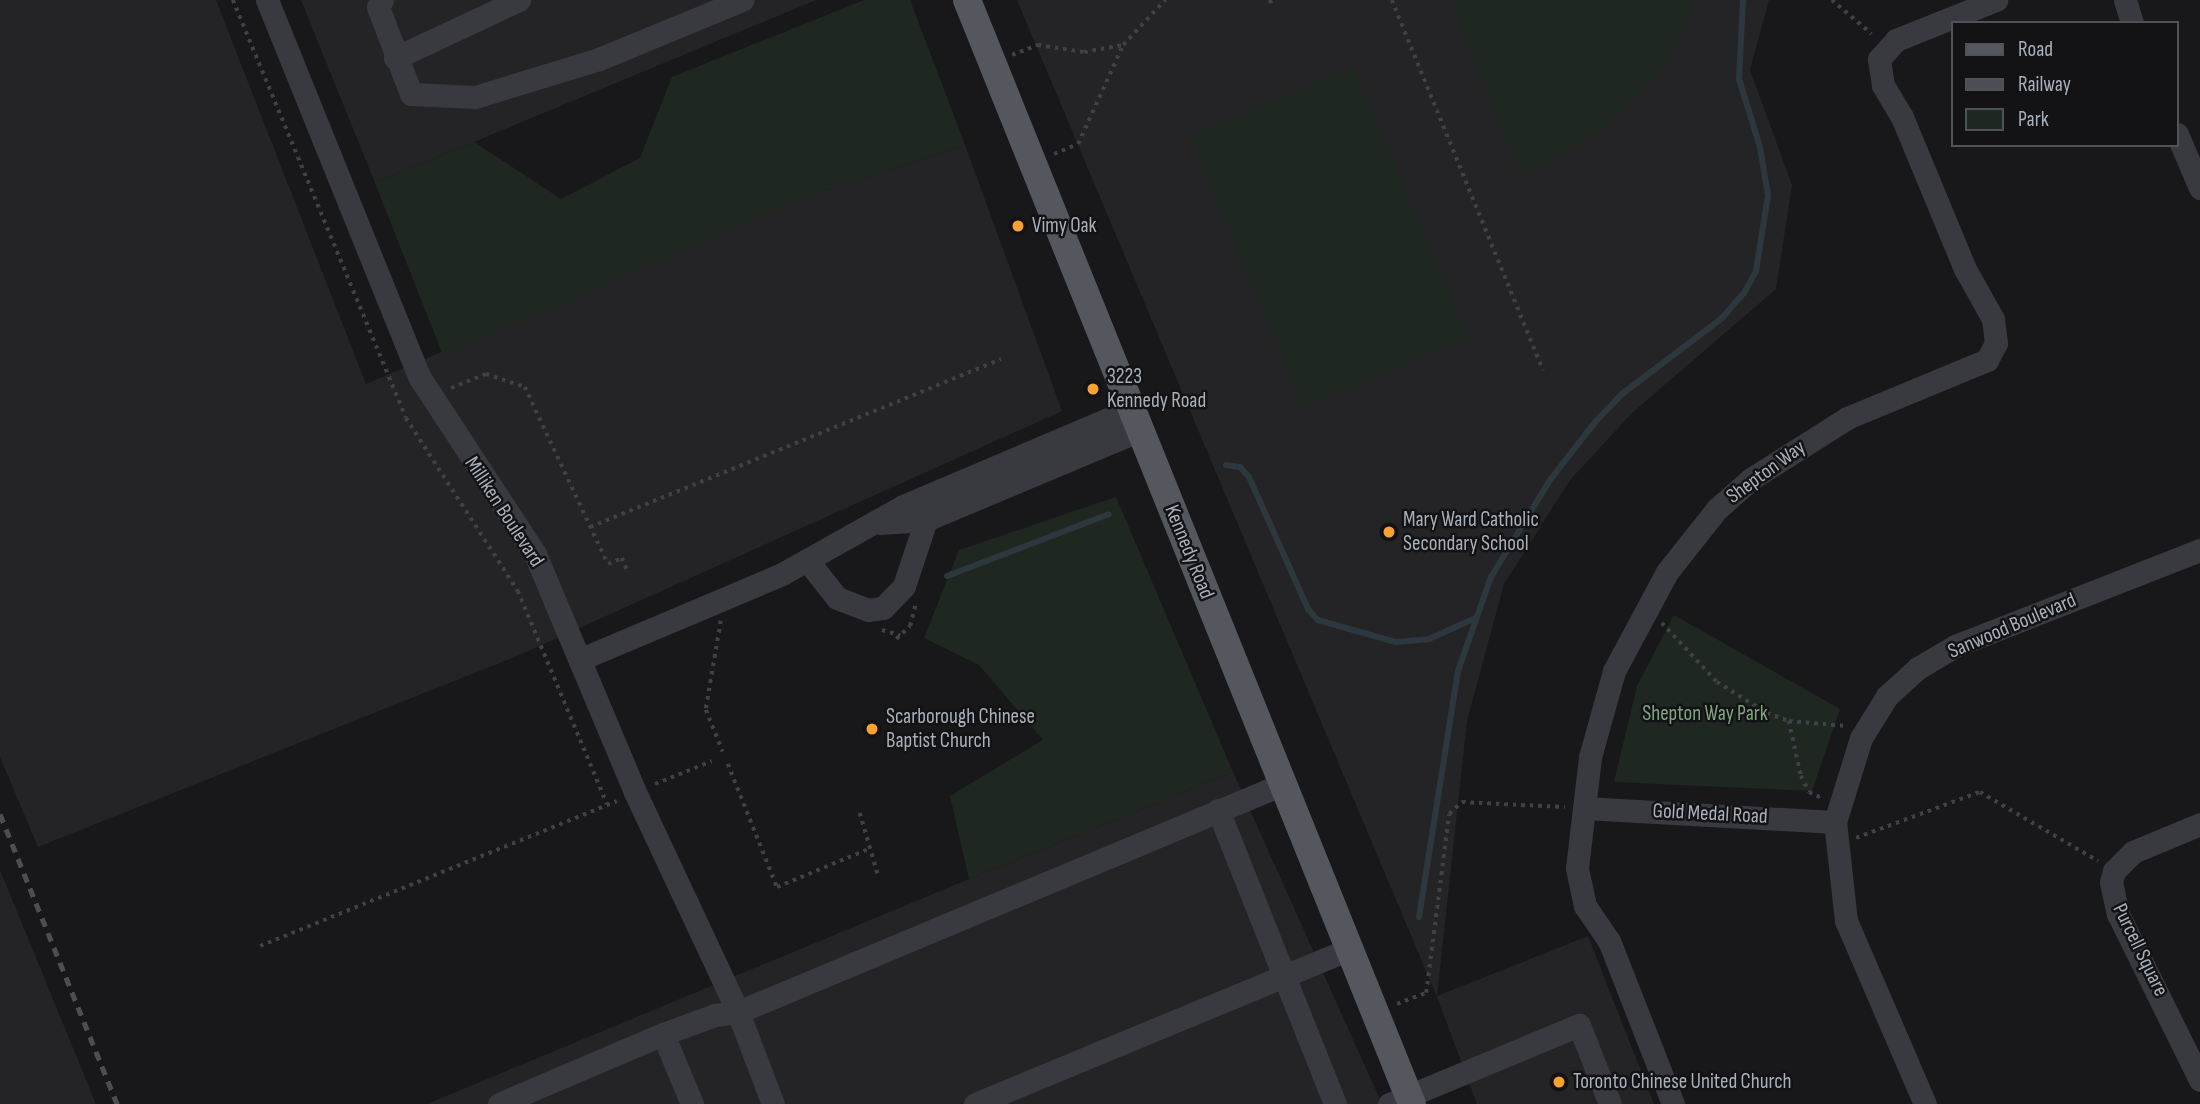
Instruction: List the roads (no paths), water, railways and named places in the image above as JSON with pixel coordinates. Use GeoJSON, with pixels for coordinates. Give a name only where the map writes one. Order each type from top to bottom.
{"type":"FeatureCollection","features":[{"type":"Feature","properties":{"kind":"main road","name":"Kennedy Road"},"geometry":{"type":"LineString","coordinates":[[967,0],[1375,1013],[1403,1101]]}},
{"type":"Feature","properties":{"kind":"street","name":"Milliken Boulevard"},"geometry":{"type":"LineString","coordinates":[[267,0],[420,379],[535,554],[635,792],[738,1012],[773,1104]]}},
{"type":"Feature","properties":{"kind":"street"},"geometry":{"type":"LineString","coordinates":[[382,0],[377,7],[411,94],[475,97],[599,59],[742,0]]}},
{"type":"Feature","properties":{"kind":"street"},"geometry":{"type":"LineString","coordinates":[[395,58],[519,0]]}},
{"type":"Feature","properties":{"kind":"street","name":"Shepton Way"},"geometry":{"type":"LineString","coordinates":[[1673,1104],[1609,941],[1585,906],[1577,868],[1590,757],[1614,671],[1667,572],[1717,509],[1784,455],[1847,418],[1987,359],[1996,343],[1993,319],[1965,269],[1902,117],[1883,85],[1879,59],[1896,40],[1996,0]]}},
{"type":"Feature","properties":{"kind":"street"},"geometry":{"type":"LineString","coordinates":[[2125,0],[2131,21]]}},
{"type":"Feature","properties":{"kind":"street"},"geometry":{"type":"LineString","coordinates":[[2179,139],[2200,188]]}},
{"type":"Feature","properties":{"kind":"street"},"geometry":{"type":"LineString","coordinates":[[581,659],[807,560],[877,524],[903,506],[1135,419]]}},
{"type":"Feature","properties":{"kind":"street"},"geometry":{"type":"LineString","coordinates":[[877,524],[926,520],[1135,419]]}},
{"type":"Feature","properties":{"kind":"street"},"geometry":{"type":"LineString","coordinates":[[807,560],[837,598],[868,610],[883,608],[904,586],[926,520]]}},
{"type":"Feature","properties":{"kind":"street","name":"Sanwood Boulevard"},"geometry":{"type":"LineString","coordinates":[[1924,1104],[1846,920],[1835,822],[1865,731],[1887,696],[1919,668],[1955,646],[2200,550]]}},
{"type":"Feature","properties":{"kind":"street"},"geometry":{"type":"LineString","coordinates":[[499,1104],[663,1034],[715,1014],[738,1012],[1283,784]]}},
{"type":"Feature","properties":{"kind":"street","name":"Gold Medal Road"},"geometry":{"type":"LineString","coordinates":[[1584,808],[1835,822]]}},
{"type":"Feature","properties":{"kind":"street"},"geometry":{"type":"LineString","coordinates":[[1218,810],[1335,1104]]}},
{"type":"Feature","properties":{"kind":"street","name":"Purcell Square"},"geometry":{"type":"LineString","coordinates":[[2200,824],[2133,852],[2114,871],[2111,882],[2118,914],[2200,1080]]}},
{"type":"Feature","properties":{"kind":"street"},"geometry":{"type":"LineString","coordinates":[[975,1104],[1349,948]]}},
{"type":"Feature","properties":{"kind":"street"},"geometry":{"type":"LineString","coordinates":[[1403,1101],[1578,1025],[1610,1104]]}},
{"type":"Feature","properties":{"kind":"street"},"geometry":{"type":"LineString","coordinates":[[663,1034],[692,1104]]}},
{"type":"Feature","properties":{"kind":"waterway"},"geometry":{"type":"LineString","coordinates":[[1419,917],[1458,671],[1491,577],[1550,480],[1596,421],[1622,394],[1722,318],[1744,293],[1756,271],[1768,195],[1760,147],[1739,79],[1743,0]]}},
{"type":"Feature","properties":{"kind":"waterway"},"geometry":{"type":"LineString","coordinates":[[1226,465],[1240,467],[1249,477],[1308,609],[1318,620],[1396,642],[1429,639],[1473,619]]}},
{"type":"Feature","properties":{"kind":"waterway"},"geometry":{"type":"LineString","coordinates":[[947,576],[1109,514]]}},
{"type":"Feature","properties":{"kind":"railway"},"geometry":{"type":"LineString","coordinates":[[0,814],[117,1104]]}},
{"type":"Feature","properties":{"kind":"place","name":"Vimy Oak"},"geometry":{"type":"Point","coordinates":[1018,226]}},
{"type":"Feature","properties":{"kind":"place","name":"3223 Kennedy Road"},"geometry":{"type":"Point","coordinates":[1093,389]}},
{"type":"Feature","properties":{"kind":"place","name":"Mary Ward Catholic Secondary School"},"geometry":{"type":"Point","coordinates":[1389,532]}},
{"type":"Feature","properties":{"kind":"place","name":"Scarborough Chinese Baptist Church"},"geometry":{"type":"Point","coordinates":[872,729]}},
{"type":"Feature","properties":{"kind":"place","name":"Toronto Chinese United Church"},"geometry":{"type":"Point","coordinates":[1559,1082]}},
{"type":"Feature","properties":{"kind":"park label","name":"Shepton Way Park"},"geometry":{"type":"Point","coordinates":[1705,714]}}]}
